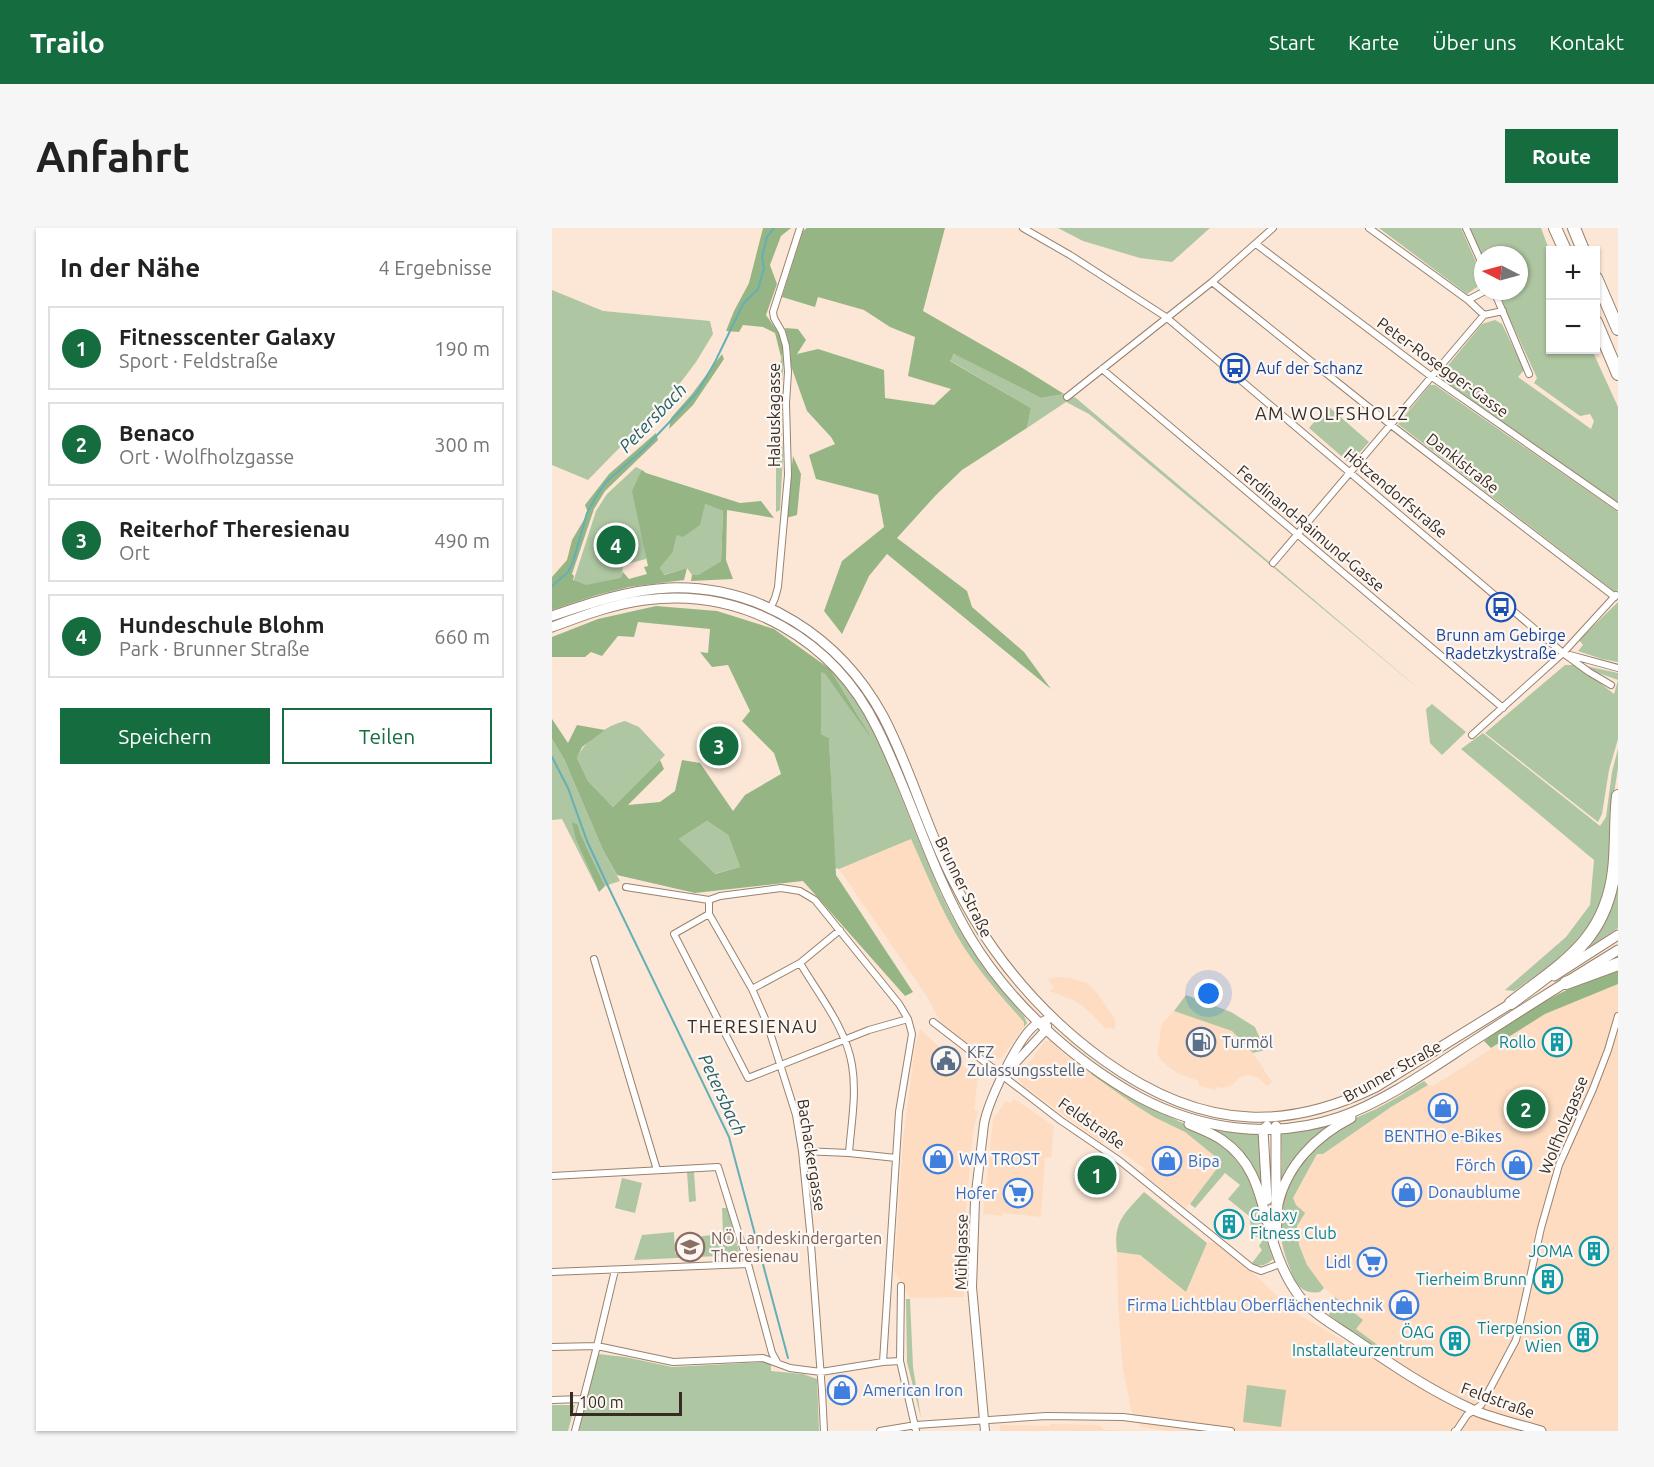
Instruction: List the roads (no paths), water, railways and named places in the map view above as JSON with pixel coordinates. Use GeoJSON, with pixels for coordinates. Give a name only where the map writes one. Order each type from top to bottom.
{"type":"FeatureCollection","features":[{"type":"Feature","properties":{"kind":"highway"},"geometry":{"type":"LineString","coordinates":[[1555,228],[1563,246]]}},
{"type":"Feature","properties":{"kind":"highway"},"geometry":{"type":"LineString","coordinates":[[1574,228],[1581,246]]}},
{"type":"Feature","properties":{"kind":"highway"},"geometry":{"type":"LineString","coordinates":[[1600,287],[1618,329]]}},
{"type":"Feature","properties":{"kind":"highway"},"geometry":{"type":"LineString","coordinates":[[1600,331],[1618,374]]}},
{"type":"Feature","properties":{"kind":"highway"},"geometry":{"type":"LineString","coordinates":[[1511,1003],[1579,949],[1594,932],[1604,913],[1612,890],[1615,867],[1618,796]]}},
{"type":"Feature","properties":{"kind":"highway"},"geometry":{"type":"LineString","coordinates":[[1566,983],[1618,964]]}},
{"type":"Feature","properties":{"kind":"main road","name":"Brunner Straße"},"geometry":{"type":"LineString","coordinates":[[552,616],[633,592],[670,588],[696,589],[724,593],[770,609],[798,622],[832,648],[873,698],[896,742],[936,843],[967,907],[991,946],[1052,1017],[1120,1071],[1162,1095],[1187,1105],[1247,1117],[1275,1116],[1317,1109],[1356,1097],[1401,1072],[1618,935]]}},
{"type":"Feature","properties":{"kind":"main road","name":"Brunner Straße"},"geometry":{"type":"LineString","coordinates":[[552,627],[594,612],[642,600],[684,598],[743,609],[788,628],[813,646],[834,664],[868,710],[887,748],[933,862],[957,913],[997,976],[1043,1025],[1085,1061],[1148,1101],[1181,1116],[1223,1127],[1263,1130],[1311,1125],[1341,1117],[1422,1075],[1618,950]]}},
{"type":"Feature","properties":{"kind":"main road"},"geometry":{"type":"LineString","coordinates":[[1273,1234],[1278,1204],[1285,1183],[1306,1151],[1328,1131],[1405,1090],[1422,1075]]}},
{"type":"Feature","properties":{"kind":"main road"},"geometry":{"type":"LineString","coordinates":[[1181,1116],[1186,1122],[1223,1140],[1248,1166],[1260,1192],[1273,1234]]}},
{"type":"Feature","properties":{"kind":"main road"},"geometry":{"type":"LineString","coordinates":[[1273,1234],[1275,1116]]}},
{"type":"Feature","properties":{"kind":"main road"},"geometry":{"type":"LineString","coordinates":[[1273,1234],[1267,1202],[1263,1130],[1275,1116]]}},
{"type":"Feature","properties":{"kind":"main road","name":"Feldstraße"},"geometry":{"type":"LineString","coordinates":[[1273,1234],[1280,1264],[1298,1295],[1331,1323],[1434,1391],[1514,1427],[1540,1431]]}},
{"type":"Feature","properties":{"kind":"street","name":"Halauskagasse"},"geometry":{"type":"LineString","coordinates":[[770,609],[778,587],[788,475],[786,346],[782,332],[774,318],[774,308],[800,228]]}},
{"type":"Feature","properties":{"kind":"street","name":"Hötzendorfstraße"},"geometry":{"type":"LineString","coordinates":[[1023,228],[1070,255],[1166,317],[1563,653],[1589,672],[1611,684]]}},
{"type":"Feature","properties":{"kind":"street"},"geometry":{"type":"LineString","coordinates":[[1067,397],[1212,282],[1273,228]]}},
{"type":"Feature","properties":{"kind":"street"},"geometry":{"type":"LineString","coordinates":[[1369,228],[1468,300],[1484,315]]}},
{"type":"Feature","properties":{"kind":"street"},"geometry":{"type":"LineString","coordinates":[[1466,228],[1474,246]]}},
{"type":"Feature","properties":{"kind":"street","name":"Peter-Rosegger-Gasse"},"geometry":{"type":"LineString","coordinates":[[1256,244],[1432,377],[1618,507]]}},
{"type":"Feature","properties":{"kind":"street","name":"Danklstraße"},"geometry":{"type":"LineString","coordinates":[[1212,282],[1391,424],[1616,595]]}},
{"type":"Feature","properties":{"kind":"street"},"geometry":{"type":"LineString","coordinates":[[1468,300],[1474,297]]}},
{"type":"Feature","properties":{"kind":"street"},"geometry":{"type":"LineString","coordinates":[[1498,300],[1529,374]]}},
{"type":"Feature","properties":{"kind":"street"},"geometry":{"type":"LineString","coordinates":[[1273,563],[1484,315],[1503,311]]}},
{"type":"Feature","properties":{"kind":"street","name":"Ferdinand-Raimund-Gasse"},"geometry":{"type":"LineString","coordinates":[[1102,369],[1503,708]]}},
{"type":"Feature","properties":{"kind":"street"},"geometry":{"type":"LineString","coordinates":[[1472,735],[1563,653],[1616,595]]}},
{"type":"Feature","properties":{"kind":"street"},"geometry":{"type":"LineString","coordinates":[[1563,653],[1618,668]]}},
{"type":"Feature","properties":{"kind":"street"},"geometry":{"type":"LineString","coordinates":[[626,887],[709,900],[720,896],[781,888],[800,891],[815,900],[899,1004],[908,1019],[912,1034],[899,1112],[883,1362]]}},
{"type":"Feature","properties":{"kind":"street","name":"Bachackergasse"},"geometry":{"type":"LineString","coordinates":[[709,900],[709,914],[752,989],[767,1023],[796,1115],[810,1231],[824,1431]]}},
{"type":"Feature","properties":{"kind":"street"},"geometry":{"type":"LineString","coordinates":[[709,914],[674,934],[748,1078],[869,1030],[908,1019]]}},
{"type":"Feature","properties":{"kind":"street"},"geometry":{"type":"LineString","coordinates":[[752,989],[800,963],[840,930]]}},
{"type":"Feature","properties":{"kind":"street"},"geometry":{"type":"LineString","coordinates":[[594,959],[657,1170]]}},
{"type":"Feature","properties":{"kind":"street"},"geometry":{"type":"LineString","coordinates":[[800,963],[833,1016],[845,1040],[852,1066],[853,1090],[849,1153]]}},
{"type":"Feature","properties":{"kind":"street","name":"Wolfholzgasse"},"geometry":{"type":"LineString","coordinates":[[1455,1431],[1467,1415],[1484,1400],[1516,1340],[1541,1228],[1558,1165],[1596,1081],[1618,1016]]}},
{"type":"Feature","properties":{"kind":"street","name":"Mühlgasse"},"geometry":{"type":"LineString","coordinates":[[985,1431],[972,1287],[975,1201],[986,1113],[1003,1076],[1015,1065],[1043,1025],[1052,1017]]}},
{"type":"Feature","properties":{"kind":"street","name":"Feldstraße"},"geometry":{"type":"LineString","coordinates":[[933,1023],[1060,1120],[1120,1161],[1251,1267],[1261,1271],[1280,1264]]}},
{"type":"Feature","properties":{"kind":"street"},"geometry":{"type":"LineString","coordinates":[[802,1151],[896,1158]]}},
{"type":"Feature","properties":{"kind":"street"},"geometry":{"type":"LineString","coordinates":[[552,1176],[718,1167],[772,1353],[777,1362]]}},
{"type":"Feature","properties":{"kind":"street"},"geometry":{"type":"LineString","coordinates":[[552,1272],[748,1264]]}},
{"type":"Feature","properties":{"kind":"street"},"geometry":{"type":"LineString","coordinates":[[575,1431],[615,1270]]}},
{"type":"Feature","properties":{"kind":"street"},"geometry":{"type":"LineString","coordinates":[[901,1286],[900,1362],[916,1428]]}},
{"type":"Feature","properties":{"kind":"street"},"geometry":{"type":"LineString","coordinates":[[552,1347],[597,1347],[673,1362],[763,1358],[790,1368],[821,1372],[883,1362],[900,1362]]}},
{"type":"Feature","properties":{"kind":"street"},"geometry":{"type":"LineString","coordinates":[[552,1400],[582,1399]]}},
{"type":"Feature","properties":{"kind":"street"},"geometry":{"type":"LineString","coordinates":[[880,1431],[984,1419],[1046,1416],[1123,1417],[1231,1431]]}},
{"type":"Feature","properties":{"kind":"waterway","name":"Petersbach"},"geometry":{"type":"LineString","coordinates":[[552,586],[568,572],[587,513],[607,481],[642,451],[697,393],[743,304],[758,289],[764,268],[762,257],[767,237],[774,228]]}},
{"type":"Feature","properties":{"kind":"waterway","name":"Petersbach"},"geometry":{"type":"LineString","coordinates":[[552,757],[568,788],[587,841],[606,882],[729,1137],[788,1358]]}},
{"type":"Feature","properties":{"kind":"place","name":"Auf der Schanz"},"geometry":{"type":"Point","coordinates":[1235,368]}},
{"type":"Feature","properties":{"kind":"place","name":"Hundeschule Blohm"},"geometry":{"type":"Point","coordinates":[616,545]}},
{"type":"Feature","properties":{"kind":"place","name":"Brunn am Gebirge Radetzkystraße"},"geometry":{"type":"Point","coordinates":[1501,607]}},
{"type":"Feature","properties":{"kind":"place","name":"Reiterhof Theresienau"},"geometry":{"type":"Point","coordinates":[719,746]}},
{"type":"Feature","properties":{"kind":"place","name":"Turmöl"},"geometry":{"type":"Point","coordinates":[1201,1042]}},
{"type":"Feature","properties":{"kind":"place","name":"Rollo"},"geometry":{"type":"Point","coordinates":[1557,1042]}},
{"type":"Feature","properties":{"kind":"place","name":"KFZ Zulassungsstelle"},"geometry":{"type":"Point","coordinates":[946,1061]}},
{"type":"Feature","properties":{"kind":"place","name":"BENTHO e-Bikes"},"geometry":{"type":"Point","coordinates":[1443,1108]}},
{"type":"Feature","properties":{"kind":"place","name":"Benaco"},"geometry":{"type":"Point","coordinates":[1526,1109]}},
{"type":"Feature","properties":{"kind":"place","name":"WM TROST"},"geometry":{"type":"Point","coordinates":[938,1159]}},
{"type":"Feature","properties":{"kind":"place","name":"Bipa"},"geometry":{"type":"Point","coordinates":[1167,1161]}},
{"type":"Feature","properties":{"kind":"place","name":"Förch"},"geometry":{"type":"Point","coordinates":[1517,1165]}},
{"type":"Feature","properties":{"kind":"place","name":"Fitnesscenter Galaxy"},"geometry":{"type":"Point","coordinates":[1097,1175]}},
{"type":"Feature","properties":{"kind":"place","name":"Donaublume"},"geometry":{"type":"Point","coordinates":[1407,1192]}},
{"type":"Feature","properties":{"kind":"place","name":"Hofer"},"geometry":{"type":"Point","coordinates":[1018,1193]}},
{"type":"Feature","properties":{"kind":"place","name":"Galaxy Fitness Club"},"geometry":{"type":"Point","coordinates":[1229,1224]}},
{"type":"Feature","properties":{"kind":"place","name":"NÖ Landeskindergarten Theresienau"},"geometry":{"type":"Point","coordinates":[690,1247]}},
{"type":"Feature","properties":{"kind":"place","name":"JOMA"},"geometry":{"type":"Point","coordinates":[1594,1251]}},
{"type":"Feature","properties":{"kind":"place","name":"Lidl"},"geometry":{"type":"Point","coordinates":[1372,1262]}},
{"type":"Feature","properties":{"kind":"place","name":"Tierheim Brunn"},"geometry":{"type":"Point","coordinates":[1548,1279]}},
{"type":"Feature","properties":{"kind":"place","name":"Firma Lichtblau Oberflächentechnik"},"geometry":{"type":"Point","coordinates":[1404,1305]}},
{"type":"Feature","properties":{"kind":"place","name":"Tierpension Wien"},"geometry":{"type":"Point","coordinates":[1583,1337]}},
{"type":"Feature","properties":{"kind":"place","name":"ÖAG Installateurzentrum"},"geometry":{"type":"Point","coordinates":[1455,1341]}},
{"type":"Feature","properties":{"kind":"place","name":"American Iron"},"geometry":{"type":"Point","coordinates":[842,1390]}},
{"type":"Feature","properties":{"kind":"district","name":"AM WOLFSHOLZ"},"geometry":{"type":"Point","coordinates":[1332,414]}},
{"type":"Feature","properties":{"kind":"district","name":"THERESIENAU"},"geometry":{"type":"Point","coordinates":[753,1027]}}]}
